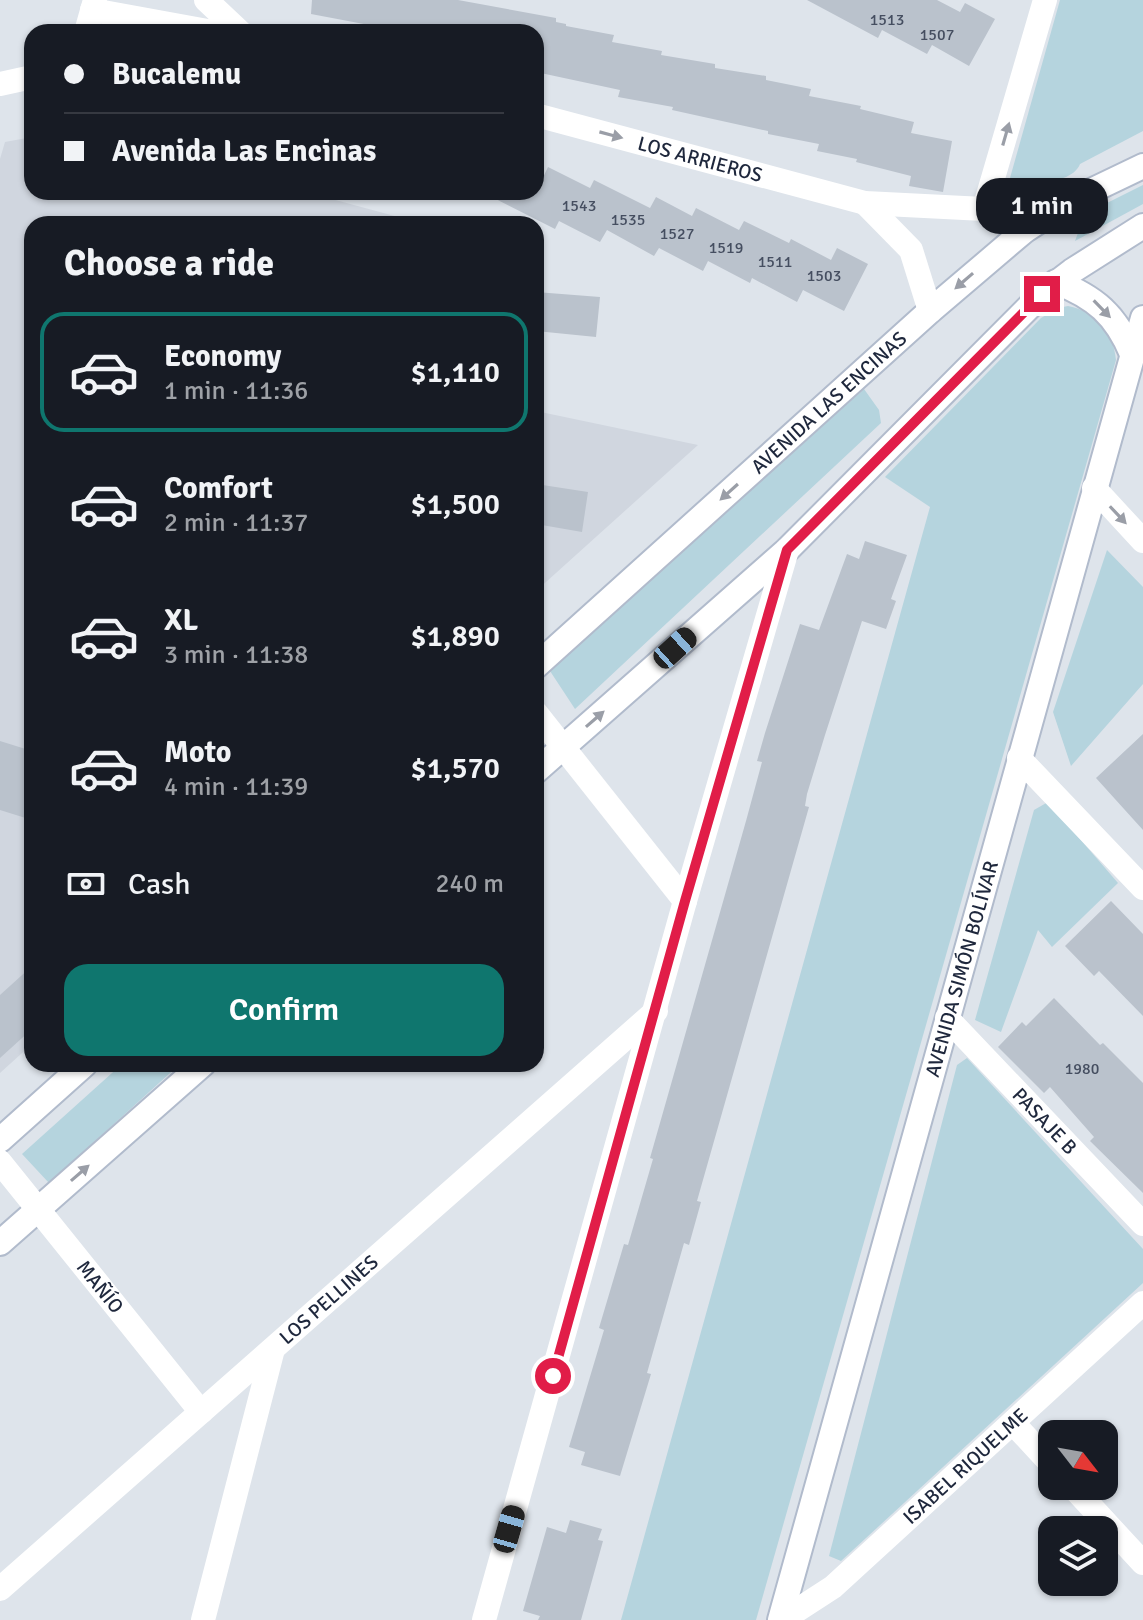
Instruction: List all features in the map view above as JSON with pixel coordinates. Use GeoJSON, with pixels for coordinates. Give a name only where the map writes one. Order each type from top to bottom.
{"type":"FeatureCollection","features":[{"type":"Feature","properties":{"kind":"street"},"geometry":{"type":"LineString","coordinates":[[206,0],[232,24]]}},
{"type":"Feature","properties":{"kind":"street"},"geometry":{"type":"LineString","coordinates":[[984,209],[1045,0]]}},
{"type":"Feature","properties":{"kind":"street"},"geometry":{"type":"LineString","coordinates":[[91,14],[159,24]]}},
{"type":"Feature","properties":{"kind":"street"},"geometry":{"type":"LineString","coordinates":[[0,84],[24,79]]}},
{"type":"Feature","properties":{"kind":"street","name":"LOS ARRIEROS"},"geometry":{"type":"LineString","coordinates":[[544,117],[865,203],[984,209],[1024,231]]}},
{"type":"Feature","properties":{"kind":"street","name":"AVENIDA LAS ENCINAS"},"geometry":{"type":"LineString","coordinates":[[544,659],[930,311],[1024,231],[1070,201],[1143,166]]}},
{"type":"Feature","properties":{"kind":"street"},"geometry":{"type":"LineString","coordinates":[[865,203],[911,250],[930,311]]}},
{"type":"Feature","properties":{"kind":"street"},"geometry":{"type":"LineString","coordinates":[[544,764],[787,550],[1056,282],[1143,226]]}},
{"type":"Feature","properties":{"kind":"street"},"geometry":{"type":"LineString","coordinates":[[1056,282],[1097,302],[1119,330],[1132,354]]}},
{"type":"Feature","properties":{"kind":"street","name":"AVENIDA SIMÓN BOLÍVAR"},"geometry":{"type":"LineString","coordinates":[[781,1620],[1143,318]]}},
{"type":"Feature","properties":{"kind":"street"},"geometry":{"type":"LineString","coordinates":[[1094,488],[1143,541]]}},
{"type":"Feature","properties":{"kind":"street"},"geometry":{"type":"LineString","coordinates":[[484,1620],[685,901],[787,550]]}},
{"type":"Feature","properties":{"kind":"street"},"geometry":{"type":"LineString","coordinates":[[544,723],[685,901]]}},
{"type":"Feature","properties":{"kind":"street"},"geometry":{"type":"LineString","coordinates":[[1019,758],[1143,888]]}},
{"type":"Feature","properties":{"kind":"street","name":"LOS PELLINES"},"geometry":{"type":"LineString","coordinates":[[0,1589],[656,1011]]}},
{"type":"Feature","properties":{"kind":"street","name":"PASAJE B"},"geometry":{"type":"LineString","coordinates":[[947,1018],[1143,1224]]}},
{"type":"Feature","properties":{"kind":"street"},"geometry":{"type":"LineString","coordinates":[[0,1140],[76,1072]]}},
{"type":"Feature","properties":{"kind":"street"},"geometry":{"type":"LineString","coordinates":[[0,1243],[194,1072]]}},
{"type":"Feature","properties":{"kind":"street","name":"MAÑÍO"},"geometry":{"type":"LineString","coordinates":[[0,1162],[201,1412]]}},
{"type":"Feature","properties":{"kind":"street","name":"ISABEL RIQUELME"},"geometry":{"type":"LineString","coordinates":[[781,1620],[833,1587],[1143,1303]]}},
{"type":"Feature","properties":{"kind":"street"},"geometry":{"type":"LineString","coordinates":[[203,1620],[273,1349]]}},
{"type":"Feature","properties":{"kind":"street"},"geometry":{"type":"LineString","coordinates":[[1013,1423],[1038,1450]]}},
{"type":"Feature","properties":{"kind":"street"},"geometry":{"type":"LineString","coordinates":[[1085,1500],[1143,1563]]}},
{"type":"Feature","properties":{"kind":"shaded area"},"geometry":{"type":"Polygon","coordinates":[[[1060,0],[1143,0],[1143,131],[1080,164],[1075,171],[1059,180],[1038,182],[1010,178],[1060,0]]]}},
{"type":"Feature","properties":{"kind":"shaded area"},"geometry":{"type":"Polygon","coordinates":[[[24,138],[24,200],[336,200],[394,216],[24,216],[24,1051],[0,1073],[0,159],[5,142],[24,138]]]}},
{"type":"Feature","properties":{"kind":"shaded area"},"geometry":{"type":"Polygon","coordinates":[[[1143,185],[1143,204],[1075,241],[1085,214],[1143,185]]]}},
{"type":"Feature","properties":{"kind":"shaded area"},"geometry":{"type":"Polygon","coordinates":[[[1068,306],[1087,313],[1102,324],[1111,340],[1116,360],[756,1620],[621,1620],[930,507],[885,477],[1041,318],[1068,306]]]}},
{"type":"Feature","properties":{"kind":"shaded area"},"geometry":{"type":"Polygon","coordinates":[[[864,389],[879,410],[881,423],[575,709],[550,671],[864,389]]]}},
{"type":"Feature","properties":{"kind":"shaded area"},"geometry":{"type":"Polygon","coordinates":[[[544,413],[698,445],[544,584],[544,413]]]}},
{"type":"Feature","properties":{"kind":"shaded area"},"geometry":{"type":"Polygon","coordinates":[[[1107,550],[1143,587],[1143,684],[1071,766],[1053,712],[1107,550]]]}},
{"type":"Feature","properties":{"kind":"shaded area"},"geometry":{"type":"Polygon","coordinates":[[[1048,802],[1118,883],[1052,947],[1038,930],[1001,1032],[975,1020],[1034,810],[1048,802]]]}},
{"type":"Feature","properties":{"kind":"shaded area"},"geometry":{"type":"Polygon","coordinates":[[[967,1058],[1143,1249],[1143,1283],[841,1561],[829,1556],[957,1065],[967,1058]]]}},
{"type":"Feature","properties":{"kind":"shaded area"},"geometry":{"type":"Polygon","coordinates":[[[113,1072],[171,1072],[49,1183],[22,1154],[113,1072]]]}},
{"type":"Feature","properties":{"kind":"building"},"geometry":{"type":"Polygon","coordinates":[[[312,0],[458,0],[556,18],[556,22],[566,26],[614,35],[612,42],[662,51],[661,55],[715,64],[715,68],[766,76],[766,80],[811,89],[809,96],[861,106],[860,109],[914,122],[911,133],[952,141],[943,192],[909,186],[911,176],[856,162],[857,159],[817,151],[819,144],[672,110],[673,107],[618,97],[620,90],[544,74],[544,24],[364,24],[311,14],[312,0]]]}},
{"type":"Feature","properties":{"kind":"building"},"geometry":{"type":"Polygon","coordinates":[[[807,0],[937,0],[960,12],[965,3],[995,19],[969,66],[932,45],[927,54],[882,30],[878,38],[807,0]]]}},
{"type":"Feature","properties":{"kind":"building"},"geometry":{"type":"Polygon","coordinates":[[[548,167],[590,188],[594,180],[650,208],[656,197],[692,216],[696,208],[739,230],[744,221],[789,243],[791,239],[831,260],[837,248],[868,264],[844,311],[803,290],[797,302],[752,278],[750,283],[708,261],[703,271],[659,248],[654,256],[607,230],[600,242],[559,221],[555,229],[544,223],[544,216],[529,216],[498,200],[544,200],[544,175],[548,167]]]}},
{"type":"Feature","properties":{"kind":"building"},"geometry":{"type":"Polygon","coordinates":[[[544,293],[600,297],[596,337],[544,332],[544,293]]]}},
{"type":"Feature","properties":{"kind":"building"},"geometry":{"type":"Polygon","coordinates":[[[544,485],[588,492],[582,532],[544,525],[544,485]]]}},
{"type":"Feature","properties":{"kind":"building"},"geometry":{"type":"Polygon","coordinates":[[[865,541],[907,555],[891,599],[896,601],[886,629],[862,621],[825,735],[807,794],[805,806],[809,807],[697,1201],[701,1202],[689,1245],[684,1243],[647,1373],[651,1374],[620,1476],[581,1465],[585,1452],[569,1447],[604,1330],[599,1328],[653,1159],[650,1158],[746,821],[762,762],[757,761],[765,733],[800,624],[819,630],[847,554],[859,559],[865,541]]]}},
{"type":"Feature","properties":{"kind":"building"},"geometry":{"type":"Polygon","coordinates":[[[1143,734],[1143,830],[1096,778],[1143,734]]]}},
{"type":"Feature","properties":{"kind":"building"},"geometry":{"type":"Polygon","coordinates":[[[0,741],[24,748],[24,818],[0,810],[0,741]]]}},
{"type":"Feature","properties":{"kind":"building"},"geometry":{"type":"Polygon","coordinates":[[[1111,901],[1143,934],[1143,1016],[1099,971],[1094,976],[1065,946],[1111,901]]]}},
{"type":"Feature","properties":{"kind":"building"},"geometry":{"type":"Polygon","coordinates":[[[24,973],[24,1036],[0,1058],[0,995],[24,973]]]}},
{"type":"Feature","properties":{"kind":"building"},"geometry":{"type":"Polygon","coordinates":[[[1054,998],[1143,1083],[1143,1193],[1090,1141],[1094,1137],[1050,1087],[1044,1093],[998,1047],[1022,1022],[1026,1026],[1054,998]]]}},
{"type":"Feature","properties":{"kind":"building"},"geometry":{"type":"Polygon","coordinates":[[[570,1520],[602,1529],[598,1540],[603,1541],[581,1620],[538,1620],[540,1616],[523,1611],[547,1527],[566,1533],[570,1520]]]}},
{"type":"Feature","properties":{"kind":"route"},"geometry":{"type":"LineString","coordinates":[[553,1376],[685,901],[787,550],[1042,294]]}}]}
